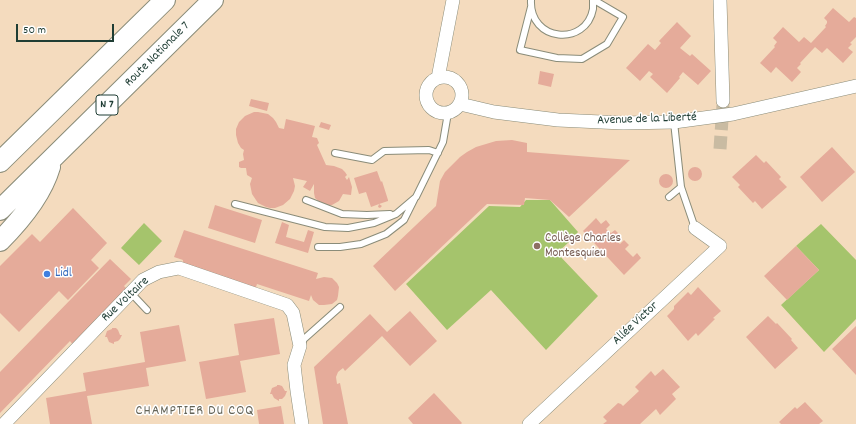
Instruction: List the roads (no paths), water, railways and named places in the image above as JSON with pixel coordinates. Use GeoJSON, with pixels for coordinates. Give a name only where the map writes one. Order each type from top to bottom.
{"type":"FeatureCollection","features":[{"type":"Feature","properties":{"kind":"main road"},"geometry":{"type":"LineString","coordinates":[[0,162],[165,0]]}},
{"type":"Feature","properties":{"kind":"main road","name":"Route Nationale 7"},"geometry":{"type":"LineString","coordinates":[[0,210],[213,0]]}},
{"type":"Feature","properties":{"kind":"main road"},"geometry":{"type":"LineString","coordinates":[[0,241],[19,221],[40,191],[48,175],[53,158]]}},
{"type":"Feature","properties":{"kind":"street"},"geometry":{"type":"LineString","coordinates":[[438,78],[453,0]]}},
{"type":"Feature","properties":{"kind":"street"},"geometry":{"type":"LineString","coordinates":[[720,0],[723,101]]}},
{"type":"Feature","properties":{"kind":"street"},"geometry":{"type":"LineString","coordinates":[[445,77],[452,79],[458,84],[461,90],[462,98],[460,104],[455,110],[448,114],[441,114],[434,111],[429,107],[426,100],[425,93],[427,87],[432,81],[438,78],[445,77]]}},
{"type":"Feature","properties":{"kind":"street","name":"Avenue de la Liberté"},"geometry":{"type":"LineString","coordinates":[[460,104],[494,112],[558,120],[623,123],[674,122],[733,114],[856,86]]}},
{"type":"Feature","properties":{"kind":"street","name":"Allée Victor"},"geometry":{"type":"LineString","coordinates":[[529,424],[720,246],[695,228]]}},
{"type":"Feature","properties":{"kind":"street","name":"Rue Voltaire"},"geometry":{"type":"LineString","coordinates":[[4,424],[143,280],[158,272],[179,268],[287,305],[293,313],[300,346]]}},
{"type":"Feature","properties":{"kind":"street"},"geometry":{"type":"LineString","coordinates":[[300,346],[294,365],[302,424]]}},
{"type":"Feature","properties":{"kind":"lane"},"geometry":{"type":"LineString","coordinates":[[531,0],[533,17],[539,25],[556,35],[566,35],[583,27],[593,10],[593,0],[623,17],[606,44],[582,59],[557,58],[520,50],[531,7]]}},
{"type":"Feature","properties":{"kind":"lane"},"geometry":{"type":"LineString","coordinates":[[318,247],[340,247],[361,244],[386,234],[404,220],[443,142],[448,114]]}},
{"type":"Feature","properties":{"kind":"lane"},"geometry":{"type":"LineString","coordinates":[[674,122],[681,187],[695,228]]}},
{"type":"Feature","properties":{"kind":"lane"},"geometry":{"type":"LineString","coordinates":[[335,153],[372,160],[384,151],[429,150],[438,153]]}},
{"type":"Feature","properties":{"kind":"lane"},"geometry":{"type":"LineString","coordinates":[[669,197],[681,187]]}},
{"type":"Feature","properties":{"kind":"lane"},"geometry":{"type":"LineString","coordinates":[[235,204],[325,227],[348,228],[374,223],[396,214],[416,197]]}},
{"type":"Feature","properties":{"kind":"lane"},"geometry":{"type":"LineString","coordinates":[[306,200],[342,214],[396,214]]}},
{"type":"Feature","properties":{"kind":"lane"},"geometry":{"type":"LineString","coordinates":[[131,292],[147,310]]}},
{"type":"Feature","properties":{"kind":"lane"},"geometry":{"type":"LineString","coordinates":[[300,346],[304,340],[340,307]]}},
{"type":"Feature","properties":{"kind":"tunnel"},"geometry":{"type":"LineString","coordinates":[[720,149],[723,105]]}},
{"type":"Feature","properties":{"kind":"place","name":"Collège Charles Montesquieu"},"geometry":{"type":"Point","coordinates":[537,246]}},
{"type":"Feature","properties":{"kind":"place","name":"Lidl"},"geometry":{"type":"Point","coordinates":[47,274]}},
{"type":"Feature","properties":{"kind":"district","name":"CHAMPTIER DU COQ"},"geometry":{"type":"Point","coordinates":[195,412]}}]}
